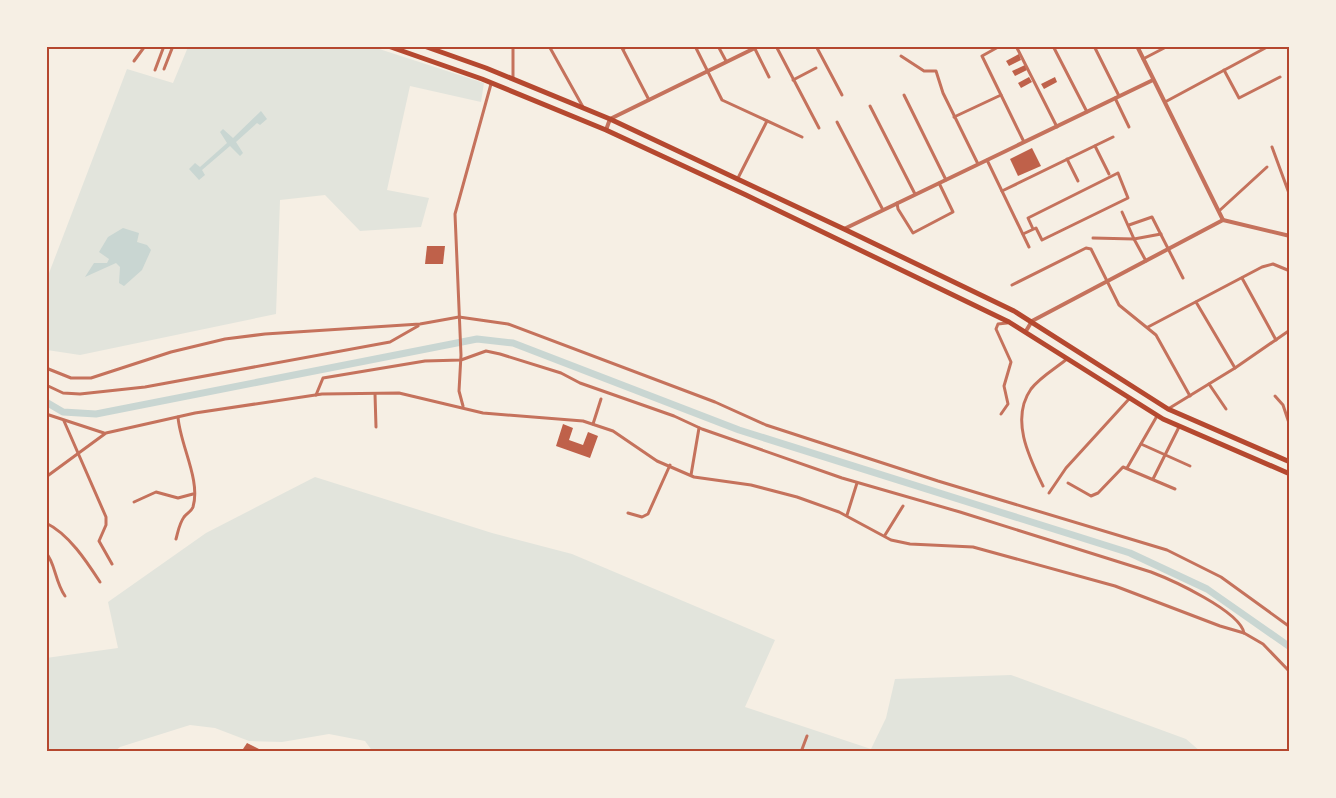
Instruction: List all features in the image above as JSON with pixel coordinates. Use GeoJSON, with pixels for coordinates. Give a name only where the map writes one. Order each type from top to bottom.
{"type":"FeatureCollection","features":[{"type":"Feature","properties":{"kind":"main road"},"geometry":{"type":"LineString","coordinates":[[388,46],[491,83],[606,130],[1009,322],[1157,416],[1290,474]]}},
{"type":"Feature","properties":{"kind":"main road"},"geometry":{"type":"LineString","coordinates":[[424,46],[610,119],[738,178],[1032,321],[1168,409],[1287,461],[1281,470]]}},
{"type":"Feature","properties":{"kind":"street"},"geometry":{"type":"LineString","coordinates":[[134,61],[145,46]]}},
{"type":"Feature","properties":{"kind":"street"},"geometry":{"type":"LineString","coordinates":[[155,70],[164,46]]}},
{"type":"Feature","properties":{"kind":"street"},"geometry":{"type":"LineString","coordinates":[[164,69],[173,46]]}},
{"type":"Feature","properties":{"kind":"street"},"geometry":{"type":"LineString","coordinates":[[513,46],[513,80]]}},
{"type":"Feature","properties":{"kind":"street"},"geometry":{"type":"LineString","coordinates":[[549,46],[584,109]]}},
{"type":"Feature","properties":{"kind":"street"},"geometry":{"type":"LineString","coordinates":[[628,46],[622,48],[649,100]]}},
{"type":"Feature","properties":{"kind":"street"},"geometry":{"type":"LineString","coordinates":[[695,46],[722,100],[802,137]]}},
{"type":"Feature","properties":{"kind":"street"},"geometry":{"type":"LineString","coordinates":[[718,46],[726,61]]}},
{"type":"Feature","properties":{"kind":"street"},"geometry":{"type":"LineString","coordinates":[[776,46],[819,128]]}},
{"type":"Feature","properties":{"kind":"street"},"geometry":{"type":"LineString","coordinates":[[816,46],[842,95]]}},
{"type":"Feature","properties":{"kind":"street"},"geometry":{"type":"LineString","coordinates":[[1000,46],[982,56],[1024,142]]}},
{"type":"Feature","properties":{"kind":"street"},"geometry":{"type":"LineString","coordinates":[[1016,46],[1057,126]]}},
{"type":"Feature","properties":{"kind":"street"},"geometry":{"type":"LineString","coordinates":[[1053,46],[1087,112]]}},
{"type":"Feature","properties":{"kind":"street"},"geometry":{"type":"LineString","coordinates":[[1094,46],[1129,127]]}},
{"type":"Feature","properties":{"kind":"street"},"geometry":{"type":"LineString","coordinates":[[1137,46],[1223,220]]}},
{"type":"Feature","properties":{"kind":"street"},"geometry":{"type":"LineString","coordinates":[[1143,59],[1168,46]]}},
{"type":"Feature","properties":{"kind":"street"},"geometry":{"type":"LineString","coordinates":[[1164,102],[1269,46]]}},
{"type":"Feature","properties":{"kind":"street"},"geometry":{"type":"LineString","coordinates":[[606,130],[610,119],[757,48],[769,77]]}},
{"type":"Feature","properties":{"kind":"street"},"geometry":{"type":"LineString","coordinates":[[901,56],[918,68],[936,71],[954,117],[978,164]]}},
{"type":"Feature","properties":{"kind":"street"},"geometry":{"type":"LineString","coordinates":[[794,80],[816,68]]}},
{"type":"Feature","properties":{"kind":"street"},"geometry":{"type":"LineString","coordinates":[[1224,70],[1239,98],[1280,76]]}},
{"type":"Feature","properties":{"kind":"street"},"geometry":{"type":"LineString","coordinates":[[844,229],[1154,80]]}},
{"type":"Feature","properties":{"kind":"street"},"geometry":{"type":"LineString","coordinates":[[463,406],[459,391],[460,355],[455,214],[491,83]]}},
{"type":"Feature","properties":{"kind":"street"},"geometry":{"type":"LineString","coordinates":[[903,95],[946,180]]}},
{"type":"Feature","properties":{"kind":"street"},"geometry":{"type":"LineString","coordinates":[[954,117],[1001,95]]}},
{"type":"Feature","properties":{"kind":"street"},"geometry":{"type":"LineString","coordinates":[[870,106],[915,195]]}},
{"type":"Feature","properties":{"kind":"street"},"geometry":{"type":"LineString","coordinates":[[738,178],[767,121]]}},
{"type":"Feature","properties":{"kind":"street"},"geometry":{"type":"LineString","coordinates":[[837,122],[883,210]]}},
{"type":"Feature","properties":{"kind":"street"},"geometry":{"type":"LineString","coordinates":[[1002,191],[1113,137]]}},
{"type":"Feature","properties":{"kind":"street"},"geometry":{"type":"LineString","coordinates":[[1095,146],[1109,174]]}},
{"type":"Feature","properties":{"kind":"street"},"geometry":{"type":"LineString","coordinates":[[1272,147],[1290,196]]}},
{"type":"Feature","properties":{"kind":"street"},"geometry":{"type":"LineString","coordinates":[[1067,159],[1078,181]]}},
{"type":"Feature","properties":{"kind":"street"},"geometry":{"type":"LineString","coordinates":[[987,160],[1029,247]]}},
{"type":"Feature","properties":{"kind":"street"},"geometry":{"type":"LineString","coordinates":[[1219,211],[1267,167]]}},
{"type":"Feature","properties":{"kind":"street"},"geometry":{"type":"LineString","coordinates":[[1023,234],[1036,228],[1042,240],[1128,198],[1118,173],[1028,218],[1033,229]]}},
{"type":"Feature","properties":{"kind":"street"},"geometry":{"type":"LineString","coordinates":[[897,203],[898,209],[913,233],[954,211],[939,183]]}},
{"type":"Feature","properties":{"kind":"street"},"geometry":{"type":"LineString","coordinates":[[1122,212],[1146,261]]}},
{"type":"Feature","properties":{"kind":"street"},"geometry":{"type":"LineString","coordinates":[[1129,225],[1152,217],[1183,278]]}},
{"type":"Feature","properties":{"kind":"street"},"geometry":{"type":"LineString","coordinates":[[1026,331],[1032,321],[1223,220],[1290,236]]}},
{"type":"Feature","properties":{"kind":"street"},"geometry":{"type":"LineString","coordinates":[[1093,238],[1134,239],[1161,234]]}},
{"type":"Feature","properties":{"kind":"street"},"geometry":{"type":"LineString","coordinates":[[1012,285],[1089,248],[1119,305],[1156,335],[1190,396]]}},
{"type":"Feature","properties":{"kind":"street"},"geometry":{"type":"LineString","coordinates":[[1148,327],[1273,264],[1290,271]]}},
{"type":"Feature","properties":{"kind":"street"},"geometry":{"type":"LineString","coordinates":[[1242,278],[1276,340]]}},
{"type":"Feature","properties":{"kind":"street"},"geometry":{"type":"LineString","coordinates":[[1196,302],[1235,368]]}},
{"type":"Feature","properties":{"kind":"street"},"geometry":{"type":"LineString","coordinates":[[46,368],[71,378],[91,378],[171,352],[225,339],[265,334],[420,324],[459,317],[508,324],[704,398],[766,425],[938,481],[1167,550],[1221,577],[1290,627]]}},
{"type":"Feature","properties":{"kind":"street"},"geometry":{"type":"LineString","coordinates":[[1001,414],[1008,404],[1004,386],[1011,362],[996,329],[998,324],[1009,322]]}},
{"type":"Feature","properties":{"kind":"street"},"geometry":{"type":"LineString","coordinates":[[46,385],[63,393],[80,394],[145,387],[390,342],[420,324]]}},
{"type":"Feature","properties":{"kind":"street"},"geometry":{"type":"LineString","coordinates":[[1168,409],[1235,368],[1290,330]]}},
{"type":"Feature","properties":{"kind":"street"},"geometry":{"type":"LineString","coordinates":[[316,395],[323,378],[425,361],[460,360],[486,351],[516,358],[674,416],[699,428],[857,483],[960,512],[1151,572],[1171,580],[1238,619],[1244,633]]}},
{"type":"Feature","properties":{"kind":"street"},"geometry":{"type":"LineString","coordinates":[[1043,486],[1025,443],[1023,411],[1031,389],[1067,359]]}},
{"type":"Feature","properties":{"kind":"street"},"geometry":{"type":"LineString","coordinates":[[1209,384],[1226,409]]}},
{"type":"Feature","properties":{"kind":"street"},"geometry":{"type":"LineString","coordinates":[[46,477],[106,433],[252,403],[316,395],[399,393],[463,406],[483,413],[562,417],[613,431],[657,461],[692,475],[771,489],[847,516],[884,536],[910,544],[974,547],[1095,579],[1244,633],[1263,644],[1290,672]]}},
{"type":"Feature","properties":{"kind":"street"},"geometry":{"type":"LineString","coordinates":[[375,394],[376,427]]}},
{"type":"Feature","properties":{"kind":"street"},"geometry":{"type":"LineString","coordinates":[[1275,396],[1283,405],[1290,426]]}},
{"type":"Feature","properties":{"kind":"street"},"geometry":{"type":"LineString","coordinates":[[593,424],[601,399]]}},
{"type":"Feature","properties":{"kind":"street"},"geometry":{"type":"LineString","coordinates":[[1049,493],[1066,468],[1129,399]]}},
{"type":"Feature","properties":{"kind":"street"},"geometry":{"type":"LineString","coordinates":[[46,414],[106,433]]}},
{"type":"Feature","properties":{"kind":"street"},"geometry":{"type":"LineString","coordinates":[[1127,468],[1157,416]]}},
{"type":"Feature","properties":{"kind":"street"},"geometry":{"type":"LineString","coordinates":[[176,539],[180,524],[192,511],[193,494],[193,478],[182,447],[178,417]]}},
{"type":"Feature","properties":{"kind":"street"},"geometry":{"type":"LineString","coordinates":[[64,421],[106,518],[106,525],[99,541],[112,564]]}},
{"type":"Feature","properties":{"kind":"street"},"geometry":{"type":"LineString","coordinates":[[1153,479],[1179,427]]}},
{"type":"Feature","properties":{"kind":"street"},"geometry":{"type":"LineString","coordinates":[[692,475],[699,428]]}},
{"type":"Feature","properties":{"kind":"street"},"geometry":{"type":"LineString","coordinates":[[1141,444],[1190,466]]}},
{"type":"Feature","properties":{"kind":"street"},"geometry":{"type":"LineString","coordinates":[[628,513],[642,517],[648,514],[670,465]]}},
{"type":"Feature","properties":{"kind":"street"},"geometry":{"type":"LineString","coordinates":[[1068,483],[1091,496],[1098,493],[1120,469],[1127,468],[1174,489]]}},
{"type":"Feature","properties":{"kind":"street"},"geometry":{"type":"LineString","coordinates":[[847,516],[857,483]]}},
{"type":"Feature","properties":{"kind":"street"},"geometry":{"type":"LineString","coordinates":[[134,502],[156,492],[178,498],[193,494]]}},
{"type":"Feature","properties":{"kind":"street"},"geometry":{"type":"LineString","coordinates":[[884,536],[903,506]]}},
{"type":"Feature","properties":{"kind":"street"},"geometry":{"type":"LineString","coordinates":[[46,523],[57,530],[86,560],[100,582]]}},
{"type":"Feature","properties":{"kind":"street"},"geometry":{"type":"LineString","coordinates":[[46,553],[52,561],[58,585],[65,596]]}},
{"type":"Feature","properties":{"kind":"street"},"geometry":{"type":"LineString","coordinates":[[801,752],[807,736]]}},
{"type":"Feature","properties":{"kind":"shaded area"},"geometry":{"type":"Polygon","coordinates":[[[370,46],[484,83],[481,102],[410,86],[387,190],[429,198],[421,227],[360,231],[325,195],[280,200],[276,314],[80,355],[47,350],[46,281],[127,69],[173,83],[188,47],[370,46]]]}},
{"type":"Feature","properties":{"kind":"shaded area"},"geometry":{"type":"Polygon","coordinates":[[[261,111],[267,119],[260,125],[257,123],[236,142],[243,153],[240,156],[230,146],[202,170],[205,175],[199,180],[189,169],[195,163],[200,167],[227,143],[220,132],[223,129],[233,138],[261,111]]]}},
{"type":"Feature","properties":{"kind":"shaded area"},"geometry":{"type":"Polygon","coordinates":[[[123,228],[139,233],[137,242],[147,245],[151,250],[142,270],[124,286],[119,283],[120,267],[116,263],[85,277],[94,263],[107,263],[109,259],[99,252],[108,237],[123,228]]]}},
{"type":"Feature","properties":{"kind":"shaded area"},"geometry":{"type":"Polygon","coordinates":[[[315,477],[492,533],[572,554],[775,640],[745,707],[871,749],[886,718],[895,679],[1011,675],[1186,739],[1200,751],[373,752],[365,741],[329,734],[282,742],[249,741],[215,728],[190,725],[120,747],[115,751],[47,751],[46,658],[118,648],[108,602],[206,533],[315,477]]]}},
{"type":"Feature","properties":{"kind":"building"},"geometry":{"type":"Polygon","coordinates":[[[1019,54],[1021,60],[1009,66],[1006,61],[1019,54]]]}},
{"type":"Feature","properties":{"kind":"building"},"geometry":{"type":"Polygon","coordinates":[[[1025,65],[1027,70],[1015,76],[1012,71],[1025,65]]]}},
{"type":"Feature","properties":{"kind":"building"},"geometry":{"type":"Polygon","coordinates":[[[1029,77],[1032,82],[1021,88],[1018,83],[1029,77]]]}},
{"type":"Feature","properties":{"kind":"building"},"geometry":{"type":"Polygon","coordinates":[[[1055,77],[1057,82],[1044,89],[1041,84],[1055,77]]]}},
{"type":"Feature","properties":{"kind":"building"},"geometry":{"type":"Polygon","coordinates":[[[1032,148],[1041,166],[1018,176],[1010,159],[1032,148]]]}},
{"type":"Feature","properties":{"kind":"building"},"geometry":{"type":"Polygon","coordinates":[[[427,246],[445,246],[443,264],[425,264],[427,246]]]}},
{"type":"Feature","properties":{"kind":"building"},"geometry":{"type":"Polygon","coordinates":[[[563,424],[573,428],[569,440],[583,445],[588,432],[598,436],[590,458],[556,446],[563,424]]]}},
{"type":"Feature","properties":{"kind":"building"},"geometry":{"type":"Polygon","coordinates":[[[247,743],[265,752],[241,752],[247,743]]]}},
{"type":"Feature","properties":{"kind":"waterway"},"geometry":{"type":"LineString","coordinates":[[46,402],[63,412],[96,414],[477,339],[513,343],[739,430],[1130,553],[1207,589],[1290,647]]}}]}
